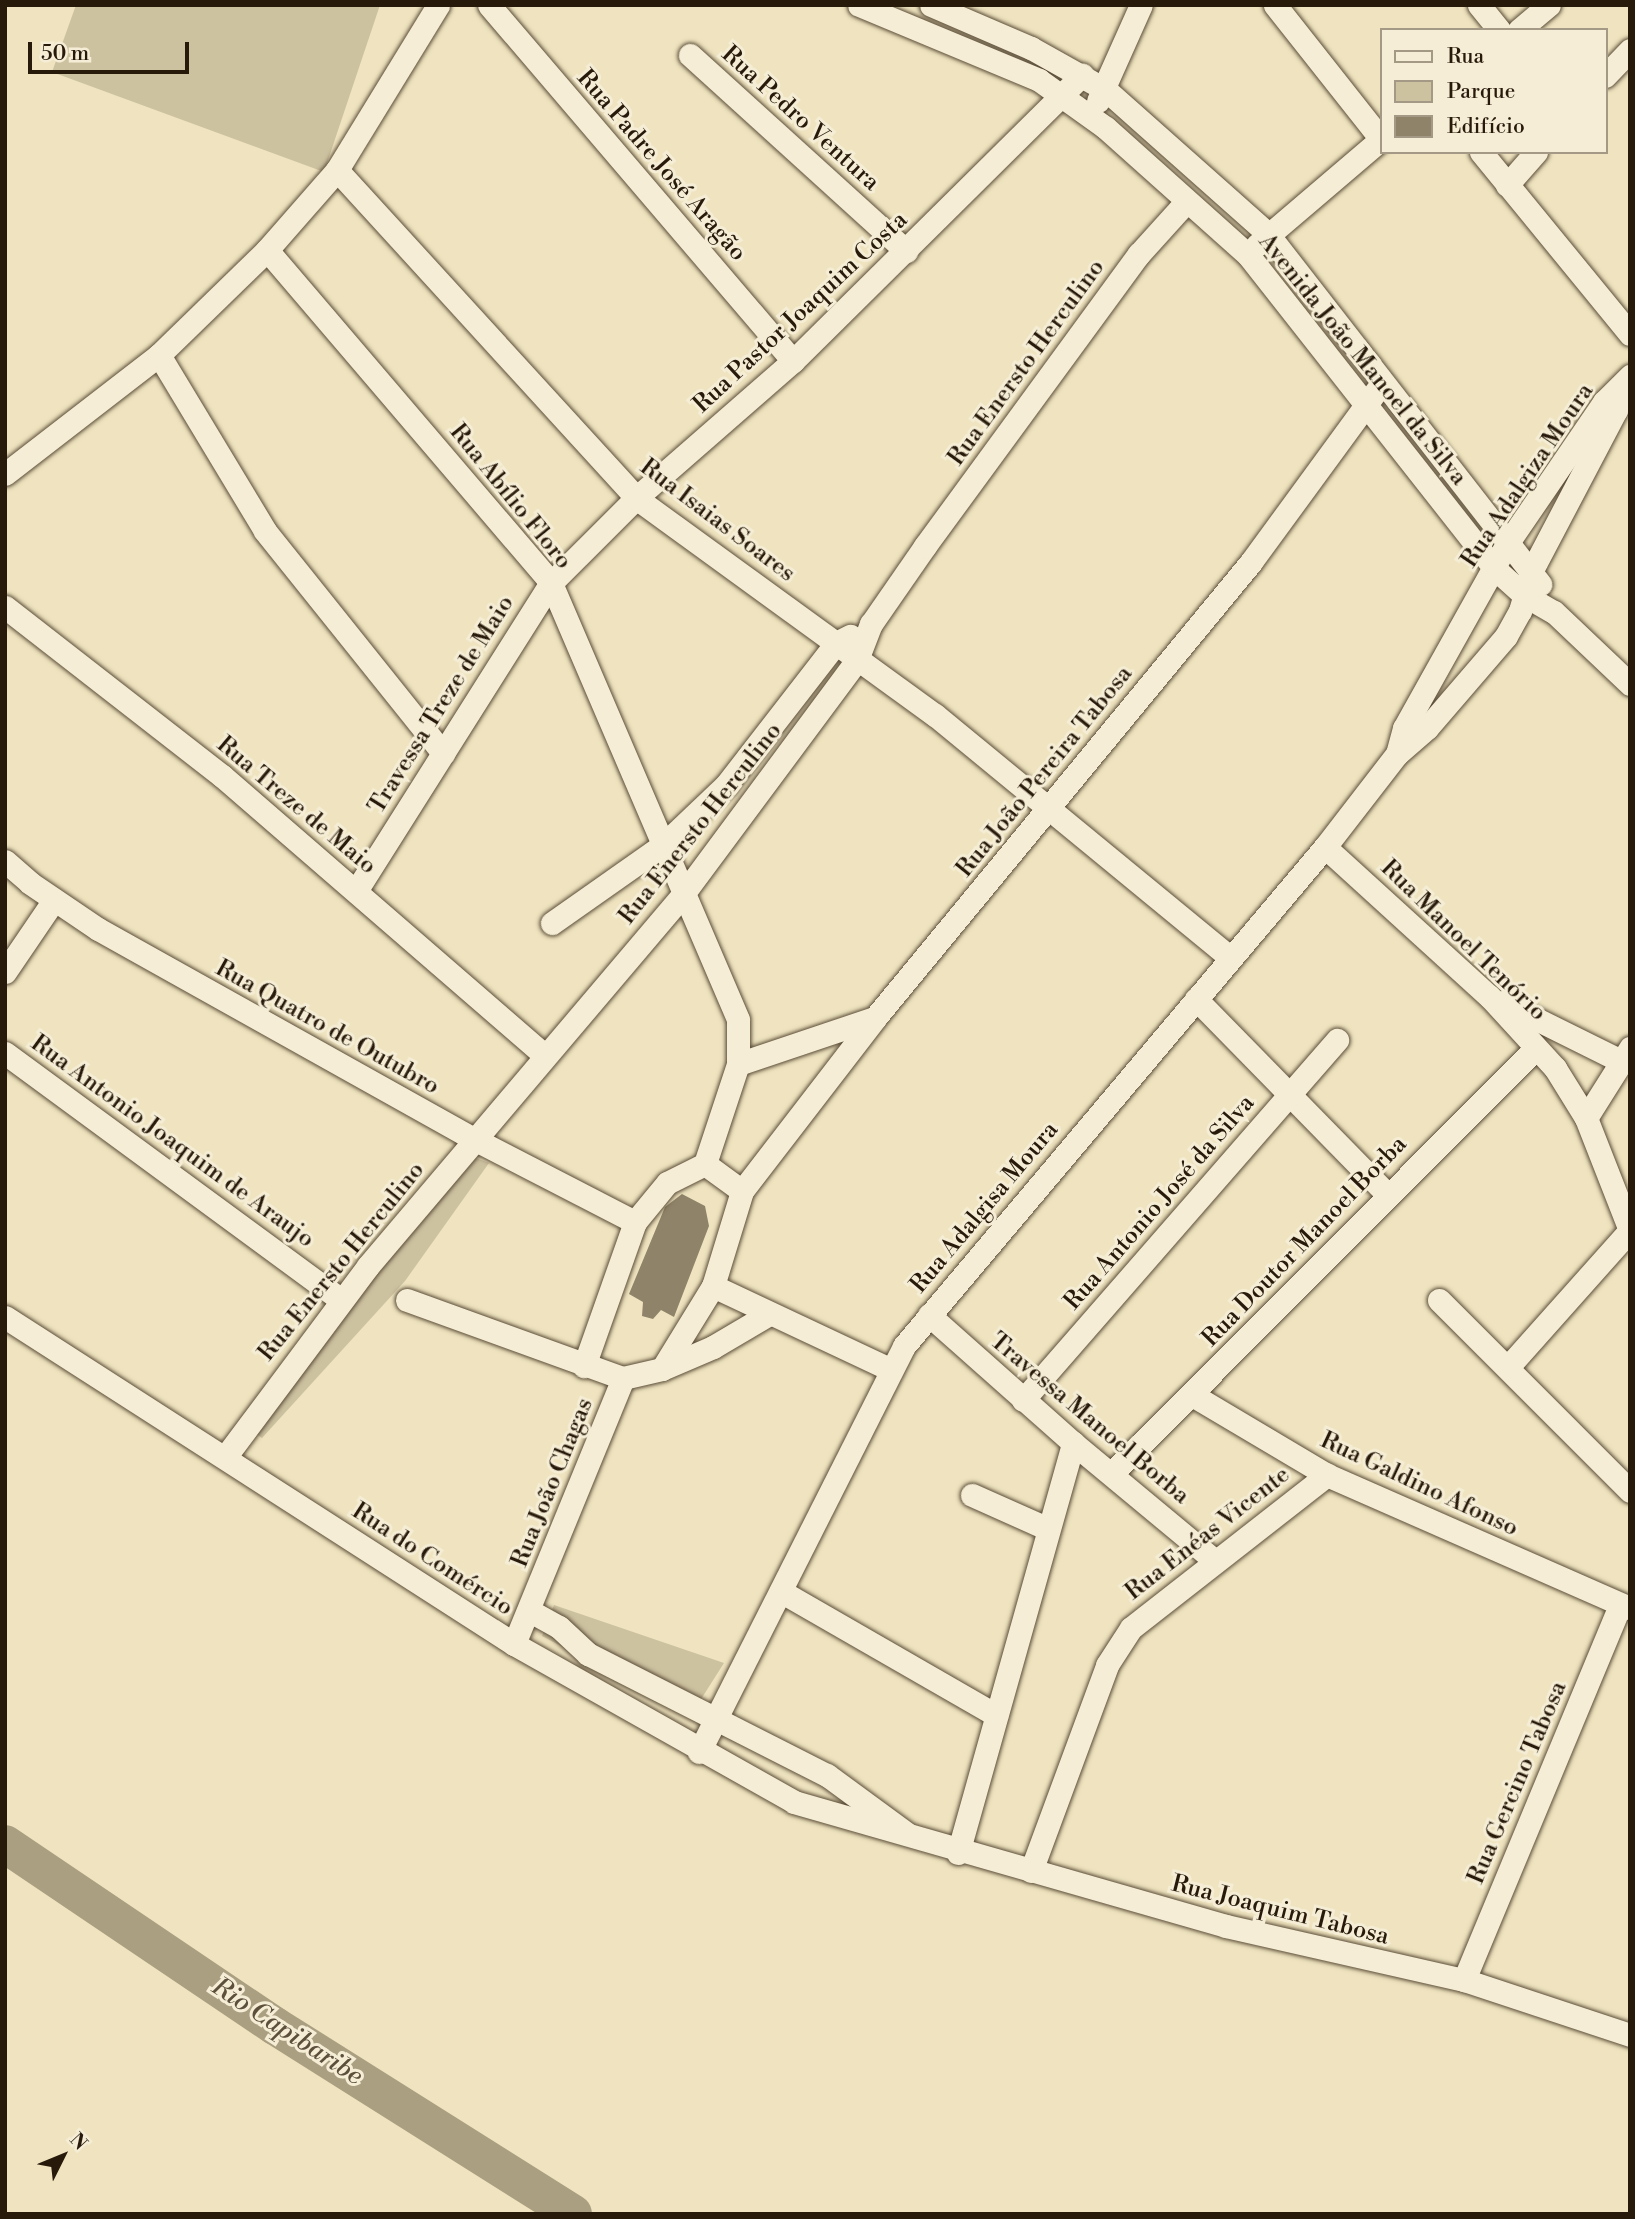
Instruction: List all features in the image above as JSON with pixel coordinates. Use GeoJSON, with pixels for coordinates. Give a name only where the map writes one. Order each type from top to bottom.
{"type":"FeatureCollection","features":[{"type":"Feature","properties":{"kind":"street"},"geometry":{"type":"LineString","coordinates":[[5,474],[159,355],[267,250],[337,170],[438,5]]}},
{"type":"Feature","properties":{"kind":"street","name":"Rua Padre José Aragão"},"geometry":{"type":"LineString","coordinates":[[489,5],[793,360]]}},
{"type":"Feature","properties":{"kind":"street","name":"Avenida João Manoel da Silva"},"geometry":{"type":"LineString","coordinates":[[859,5],[988,55],[1062,94],[1089,113],[1248,255],[1494,568],[1524,595],[1554,612]]}},
{"type":"Feature","properties":{"kind":"street","name":"Avenida João Manoel da Silva"},"geometry":{"type":"LineString","coordinates":[[931,5],[1082,75],[1106,90],[1267,233],[1531,572],[1554,612]]}},
{"type":"Feature","properties":{"kind":"street"},"geometry":{"type":"LineString","coordinates":[[1089,113],[1106,90],[1141,5]]}},
{"type":"Feature","properties":{"kind":"street"},"geometry":{"type":"LineString","coordinates":[[1275,5],[1380,138]]}},
{"type":"Feature","properties":{"kind":"street"},"geometry":{"type":"LineString","coordinates":[[1479,5],[1497,28]]}},
{"type":"Feature","properties":{"kind":"street"},"geometry":{"type":"LineString","coordinates":[[1521,28],[1549,5]]}},
{"type":"Feature","properties":{"kind":"street"},"geometry":{"type":"LineString","coordinates":[[1607,74],[1630,50]]}},
{"type":"Feature","properties":{"kind":"street","name":"Rua Pedro Ventura"},"geometry":{"type":"LineString","coordinates":[[690,55],[906,251]]}},
{"type":"Feature","properties":{"kind":"street","name":"Rua Pastor Joaquim Costa"},"geometry":{"type":"LineString","coordinates":[[551,583],[636,498],[793,360],[1082,75]]}},
{"type":"Feature","properties":{"kind":"street"},"geometry":{"type":"LineString","coordinates":[[1248,255],[1267,233],[1380,140]]}},
{"type":"Feature","properties":{"kind":"street"},"geometry":{"type":"LineString","coordinates":[[1483,154],[1630,334]]}},
{"type":"Feature","properties":{"kind":"street"},"geometry":{"type":"LineString","coordinates":[[1507,185],[1534,154]]}},
{"type":"Feature","properties":{"kind":"street","name":"Rua Isaias Soares"},"geometry":{"type":"LineString","coordinates":[[337,170],[636,498],[935,715],[1230,957]]}},
{"type":"Feature","properties":{"kind":"street","name":"Rua Enersto Herculino"},"geometry":{"type":"LineString","coordinates":[[226,1456],[341,1300],[684,893],[857,660],[871,624],[1139,254],[1186,202]]}},
{"type":"Feature","properties":{"kind":"street","name":"Rua Abílio Floro"},"geometry":{"type":"LineString","coordinates":[[267,250],[551,583],[737,1020],[738,1064],[705,1164]]}},
{"type":"Feature","properties":{"kind":"street"},"geometry":{"type":"LineString","coordinates":[[159,355],[265,531],[443,753]]}},
{"type":"Feature","properties":{"kind":"street","name":"Rua João Pereira Tabosa"},"geometry":{"type":"LineString","coordinates":[[742,1191],[875,1018],[1051,808],[1251,562],[1382,383]]}},
{"type":"Feature","properties":{"kind":"street","name":"Rua Adalgiza Moura"},"geometry":{"type":"LineString","coordinates":[[1397,754],[1404,728],[1507,544],[1620,400]]}},
{"type":"Feature","properties":{"kind":"street","name":"Rua Adalgiza Moura"},"geometry":{"type":"LineString","coordinates":[[1397,754],[1427,728],[1506,636],[1531,572],[1620,400]]}},
{"type":"Feature","properties":{"kind":"street","name":"Travessa Treze de Maio"},"geometry":{"type":"LineString","coordinates":[[356,891],[551,583]]}},
{"type":"Feature","properties":{"kind":"street","name":"Rua Treze de Maio"},"geometry":{"type":"LineString","coordinates":[[5,607],[221,775],[545,1056]]}},
{"type":"Feature","properties":{"kind":"street"},"geometry":{"type":"LineString","coordinates":[[1554,612],[1630,684]]}},
{"type":"Feature","properties":{"kind":"street"},"geometry":{"type":"LineString","coordinates":[[552,923],[663,845],[726,785],[836,643],[871,624]]}},
{"type":"Feature","properties":{"kind":"street","name":"Rua Adalgisa Moura"},"geometry":{"type":"LineString","coordinates":[[699,1752],[713,1716],[782,1592],[889,1369],[929,1315],[1325,847],[1397,754]]}},
{"type":"Feature","properties":{"kind":"street","name":"Rua Manoel Tenório"},"geometry":{"type":"LineString","coordinates":[[1325,847],[1489,996],[1555,1068],[1586,1118],[1630,1230]]}},
{"type":"Feature","properties":{"kind":"street","name":"Rua Quatro de Outubro"},"geometry":{"type":"LineString","coordinates":[[5,861],[54,900],[191,982],[476,1140],[635,1222]]}},
{"type":"Feature","properties":{"kind":"street"},"geometry":{"type":"LineString","coordinates":[[5,972],[54,900]]}},
{"type":"Feature","properties":{"kind":"street"},"geometry":{"type":"LineString","coordinates":[[1489,996],[1625,1055],[1586,1118]]}},
{"type":"Feature","properties":{"kind":"street"},"geometry":{"type":"LineString","coordinates":[[1196,999],[1388,1195]]}},
{"type":"Feature","properties":{"kind":"street"},"geometry":{"type":"LineString","coordinates":[[738,1064],[875,1018]]}},
{"type":"Feature","properties":{"kind":"street","name":"Rua Antonio José da Silva"},"geometry":{"type":"LineString","coordinates":[[1023,1400],[1337,1040]]}},
{"type":"Feature","properties":{"kind":"street","name":"Rua Doutor Manoel Borba"},"geometry":{"type":"LineString","coordinates":[[1112,1473],[1194,1396],[1388,1195],[1536,1048]]}},
{"type":"Feature","properties":{"kind":"street","name":"Rua Antonio Joaquim de Araujo"},"geometry":{"type":"LineString","coordinates":[[5,1053],[341,1300]]}},
{"type":"Feature","properties":{"kind":"street"},"geometry":{"type":"LineString","coordinates":[[584,1366],[635,1222],[667,1183],[705,1164],[742,1191],[713,1286],[662,1369]]}},
{"type":"Feature","properties":{"kind":"street"},"geometry":{"type":"LineString","coordinates":[[1508,1367],[1630,1230]]}},
{"type":"Feature","properties":{"kind":"street"},"geometry":{"type":"LineString","coordinates":[[713,1286],[889,1369]]}},
{"type":"Feature","properties":{"kind":"street","name":"Rua João Chagas"},"geometry":{"type":"LineString","coordinates":[[407,1300],[623,1378],[662,1369],[713,1347],[769,1314]]}},
{"type":"Feature","properties":{"kind":"street"},"geometry":{"type":"LineString","coordinates":[[1439,1300],[1630,1491]]}},
{"type":"Feature","properties":{"kind":"street","name":"Travessa Manoel Borba"},"geometry":{"type":"LineString","coordinates":[[929,1315],[1023,1400],[1215,1561]]}},
{"type":"Feature","properties":{"kind":"street","name":"Rua do Comércio"},"geometry":{"type":"LineString","coordinates":[[5,1317],[226,1456],[514,1644],[699,1752],[794,1802],[845,1820]]}},
{"type":"Feature","properties":{"kind":"street","name":"Rua João Chagas"},"geometry":{"type":"LineString","coordinates":[[514,1644],[530,1611],[623,1378]]}},
{"type":"Feature","properties":{"kind":"street","name":"Rua Galdino Afonso"},"geometry":{"type":"LineString","coordinates":[[1194,1396],[1327,1475],[1625,1607]]}},
{"type":"Feature","properties":{"kind":"street"},"geometry":{"type":"LineString","coordinates":[[958,1853],[1046,1528],[1073,1443]]}},
{"type":"Feature","properties":{"kind":"street","name":"Rua Enéas Vicente"},"geometry":{"type":"LineString","coordinates":[[1031,1871],[1107,1664],[1149,1611],[1327,1475]]}},
{"type":"Feature","properties":{"kind":"street"},"geometry":{"type":"LineString","coordinates":[[972,1495],[1046,1528]]}},
{"type":"Feature","properties":{"kind":"street"},"geometry":{"type":"LineString","coordinates":[[782,1592],[996,1715]]}},
{"type":"Feature","properties":{"kind":"street","name":"Rua Gercino Tabosa"},"geometry":{"type":"LineString","coordinates":[[1464,1980],[1625,1607]]}},
{"type":"Feature","properties":{"kind":"street","name":"Rua do Comércio"},"geometry":{"type":"LineString","coordinates":[[530,1611],[559,1626],[589,1654],[713,1716]]}},
{"type":"Feature","properties":{"kind":"street","name":"Rua Joaquim Tabosa"},"geometry":{"type":"LineString","coordinates":[[713,1716],[827,1775],[917,1841]]}},
{"type":"Feature","properties":{"kind":"street","name":"Rua Joaquim Tabosa"},"geometry":{"type":"LineString","coordinates":[[845,1820],[1226,1926],[1464,1980],[1630,2035]]}},
{"type":"Feature","properties":{"kind":"green space"},"geometry":{"type":"Polygon","coordinates":[[[76,5],[380,5],[324,172],[52,72],[76,5]]]}},
{"type":"Feature","properties":{"kind":"green space"},"geometry":{"type":"Polygon","coordinates":[[[453,1149],[489,1163],[405,1281],[262,1438],[242,1424],[453,1149]]]}},
{"type":"Feature","properties":{"kind":"green space"},"geometry":{"type":"Polygon","coordinates":[[[554,1605],[724,1663],[691,1715],[542,1636],[554,1605]]]}},
{"type":"Feature","properties":{"kind":"building"},"geometry":{"type":"Polygon","coordinates":[[[682,1194],[705,1206],[709,1226],[674,1317],[661,1310],[653,1319],[642,1316],[643,1302],[629,1294],[665,1207],[682,1194]]]}},
{"type":"Feature","properties":{"kind":"waterway","name":"Rio Capibaribe"},"geometry":{"type":"LineString","coordinates":[[5,1844],[275,2026],[573,2214]]}}]}
